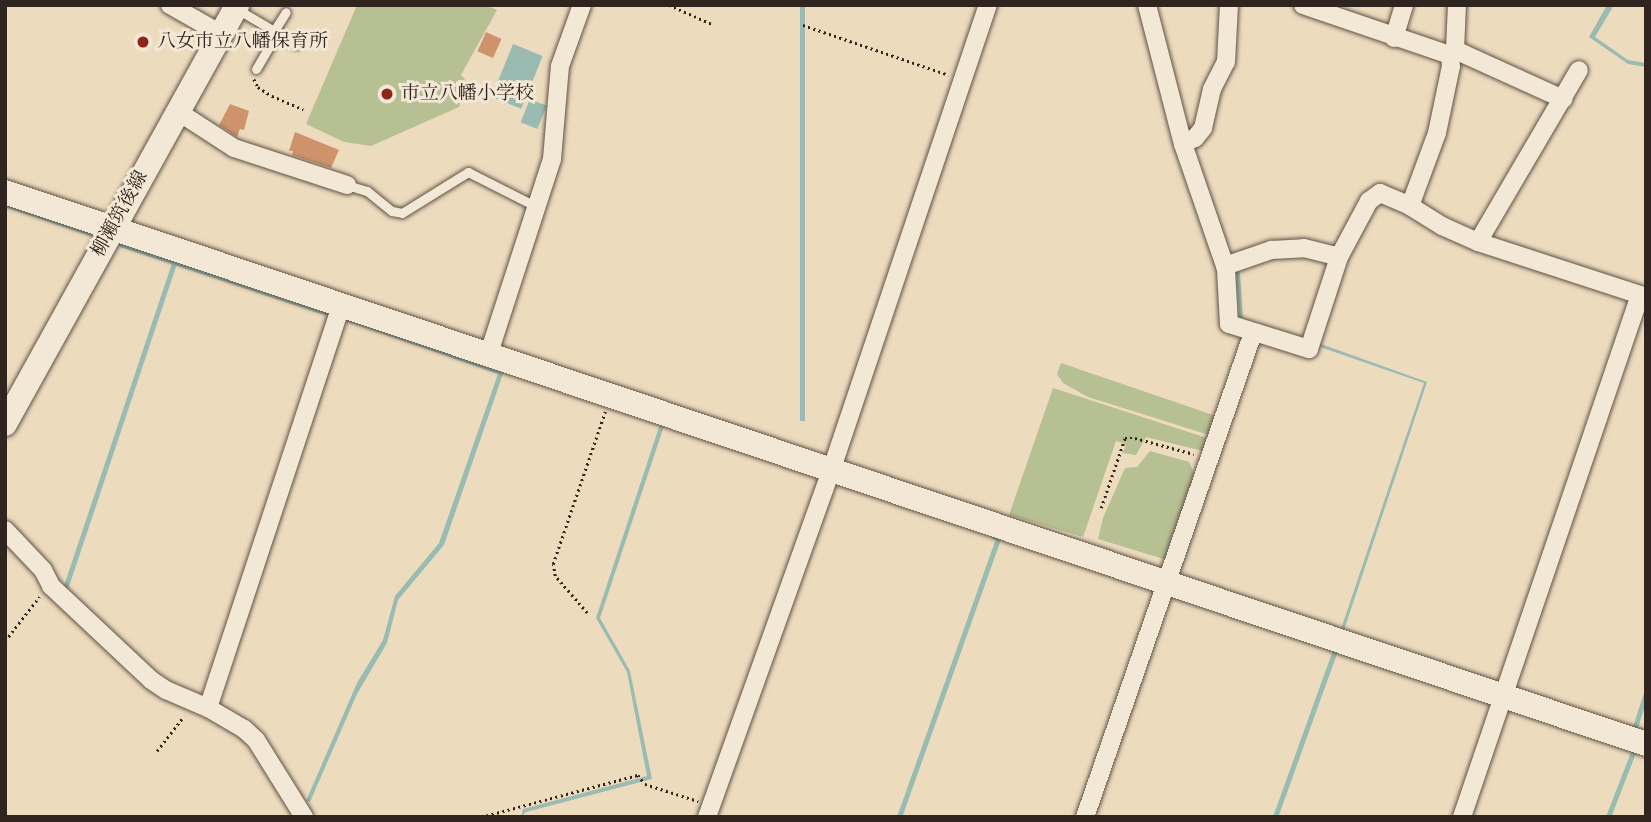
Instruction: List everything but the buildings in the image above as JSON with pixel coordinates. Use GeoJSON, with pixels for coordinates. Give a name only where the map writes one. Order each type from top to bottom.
{"type":"FeatureCollection","features":[{"type":"Feature","properties":{"kind":"street"},"geometry":{"type":"LineString","coordinates":[[170,5],[221,34]]}},
{"type":"Feature","properties":{"kind":"street"},"geometry":{"type":"LineString","coordinates":[[488,356],[552,159],[560,66],[582,5]]}},
{"type":"Feature","properties":{"kind":"street"},"geometry":{"type":"LineString","coordinates":[[709,811],[831,471],[988,5]]}},
{"type":"Feature","properties":{"kind":"street"},"geometry":{"type":"LineString","coordinates":[[1147,5],[1183,144],[1224,265],[1229,324],[1309,349],[1339,257],[1369,201],[1380,193],[1478,242],[1640,295],[1506,696],[1462,817]]}},
{"type":"Feature","properties":{"kind":"street"},"geometry":{"type":"LineString","coordinates":[[1183,144],[1195,138],[1203,128],[1212,89],[1226,62],[1229,5]]}},
{"type":"Feature","properties":{"kind":"street"},"geometry":{"type":"LineString","coordinates":[[1303,5],[1394,37],[1452,52],[1563,99]]}},
{"type":"Feature","properties":{"kind":"street"},"geometry":{"type":"LineString","coordinates":[[1394,37],[1405,5]]}},
{"type":"Feature","properties":{"kind":"street"},"geometry":{"type":"LineString","coordinates":[[1410,206],[1437,133],[1451,66],[1457,5]]}},
{"type":"Feature","properties":{"kind":"street","name":"柳瀬筑後線"},"geometry":{"type":"LineString","coordinates":[[5,424],[236,7]]}},
{"type":"Feature","properties":{"kind":"street"},"geometry":{"type":"LineString","coordinates":[[1478,242],[1579,70]]}},
{"type":"Feature","properties":{"kind":"street"},"geometry":{"type":"LineString","coordinates":[[177,111],[234,148],[347,185]]}},
{"type":"Feature","properties":{"kind":"street"},"geometry":{"type":"LineString","coordinates":[[5,192],[1646,744]]}},
{"type":"Feature","properties":{"kind":"street"},"geometry":{"type":"LineString","coordinates":[[1224,265],[1271,250],[1304,248],[1339,257]]}},
{"type":"Feature","properties":{"kind":"street"},"geometry":{"type":"LineString","coordinates":[[200,704],[341,306]]}},
{"type":"Feature","properties":{"kind":"street"},"geometry":{"type":"LineString","coordinates":[[1085,817],[1253,333]]}},
{"type":"Feature","properties":{"kind":"street"},"geometry":{"type":"LineString","coordinates":[[5,530],[43,570],[50,583],[151,680],[244,729],[256,740],[304,817]]}},
{"type":"Feature","properties":{"kind":"lane"},"geometry":{"type":"LineString","coordinates":[[236,7],[296,44]]}},
{"type":"Feature","properties":{"kind":"lane"},"geometry":{"type":"LineString","coordinates":[[256,69],[286,12]]}},
{"type":"Feature","properties":{"kind":"lane"},"geometry":{"type":"LineString","coordinates":[[347,185],[367,191],[392,211],[402,213],[468,172],[537,207]]}},
{"type":"Feature","properties":{"kind":"path"},"geometry":{"type":"LineString","coordinates":[[669,5],[714,25]]}},
{"type":"Feature","properties":{"kind":"path"},"geometry":{"type":"LineString","coordinates":[[803,25],[963,79]]}},
{"type":"Feature","properties":{"kind":"path"},"geometry":{"type":"LineString","coordinates":[[256,69],[254,79],[258,87],[303,109]]}},
{"type":"Feature","properties":{"kind":"path"},"geometry":{"type":"LineString","coordinates":[[587,612],[555,576],[553,564],[611,397]]}},
{"type":"Feature","properties":{"kind":"path"},"geometry":{"type":"LineString","coordinates":[[1101,508],[1125,438],[1135,438],[1210,459]]}},
{"type":"Feature","properties":{"kind":"path"},"geometry":{"type":"LineString","coordinates":[[5,641],[50,583]]}},
{"type":"Feature","properties":{"kind":"path"},"geometry":{"type":"LineString","coordinates":[[157,751],[187,713],[200,704]]}},
{"type":"Feature","properties":{"kind":"path"},"geometry":{"type":"LineString","coordinates":[[481,817],[638,775],[645,784],[709,811]]}},
{"type":"Feature","properties":{"kind":"green space"},"geometry":{"type":"Polygon","coordinates":[[[357,5],[486,5],[497,10],[461,75],[467,82],[459,107],[371,146],[344,142],[306,124],[357,5]]]}},
{"type":"Feature","properties":{"kind":"green space"},"geometry":{"type":"Polygon","coordinates":[[[1061,363],[1216,416],[1209,435],[1088,397],[1063,383],[1057,374],[1061,363]]]}},
{"type":"Feature","properties":{"kind":"green space"},"geometry":{"type":"Polygon","coordinates":[[[1053,388],[1207,438],[1203,451],[1146,437],[1136,455],[1123,453],[1126,444],[1116,441],[1083,537],[1009,515],[1053,388]]]}},
{"type":"Feature","properties":{"kind":"green space"},"geometry":{"type":"Polygon","coordinates":[[[1150,451],[1189,462],[1195,475],[1167,560],[1098,539],[1103,518],[1125,468],[1137,467],[1150,451]]]}},
{"type":"Feature","properties":{"kind":"water"},"geometry":{"type":"Polygon","coordinates":[[[800,5],[805,5],[805,421],[800,421],[800,5]]]}},
{"type":"Feature","properties":{"kind":"water"},"geometry":{"type":"Polygon","coordinates":[[[1607,5],[1614,5],[1595,37],[1628,60],[1646,63],[1646,67],[1628,64],[1589,37],[1607,5]]]}},
{"type":"Feature","properties":{"kind":"water"},"geometry":{"type":"Polygon","coordinates":[[[513,44],[543,56],[521,109],[492,97],[513,44]]]}},
{"type":"Feature","properties":{"kind":"water"},"geometry":{"type":"Polygon","coordinates":[[[530,99],[547,106],[537,129],[521,122],[530,99]]]}},
{"type":"Feature","properties":{"kind":"water"},"geometry":{"type":"Polygon","coordinates":[[[5,203],[97,235],[96,238],[5,207],[5,203]]]}},
{"type":"Feature","properties":{"kind":"water"},"geometry":{"type":"Polygon","coordinates":[[[121,242],[328,312],[327,316],[120,247],[121,242]]]}},
{"type":"Feature","properties":{"kind":"water"},"geometry":{"type":"Polygon","coordinates":[[[1236,270],[1240,273],[1243,319],[1304,338],[1240,322],[1236,270]]]}},
{"type":"Feature","properties":{"kind":"water"},"geometry":{"type":"Polygon","coordinates":[[[347,318],[504,371],[444,545],[398,600],[387,643],[357,694],[310,802],[306,801],[357,683],[383,640],[395,596],[439,543],[498,374],[346,321],[347,318]]]}},
{"type":"Feature","properties":{"kind":"water"},"geometry":{"type":"Polygon","coordinates":[[[1321,344],[1427,382],[1344,630],[1341,629],[1424,383],[1320,347],[1321,344]]]}},
{"type":"Feature","properties":{"kind":"water"},"geometry":{"type":"Polygon","coordinates":[[[661,421],[665,423],[600,618],[630,671],[652,779],[526,812],[521,817],[523,809],[647,776],[627,672],[596,618],[661,421]]]}},
{"type":"Feature","properties":{"kind":"waterway"},"geometry":{"type":"LineString","coordinates":[[66,586],[174,263]]}},
{"type":"Feature","properties":{"kind":"waterway"},"geometry":{"type":"LineString","coordinates":[[899,817],[998,539],[994,537]]}},
{"type":"Feature","properties":{"kind":"waterway"},"geometry":{"type":"LineString","coordinates":[[1275,817],[1335,650]]}},
{"type":"Feature","properties":{"kind":"waterway"},"geometry":{"type":"LineString","coordinates":[[1635,727],[1646,694]]}},
{"type":"Feature","properties":{"kind":"waterway"},"geometry":{"type":"LineString","coordinates":[[1608,817],[1634,750]]}},
{"type":"Feature","properties":{"kind":"place","name":"八女市立八幡保育所"},"geometry":{"type":"Point","coordinates":[143,42]}},
{"type":"Feature","properties":{"kind":"place","name":"市立八幡小学校"},"geometry":{"type":"Point","coordinates":[387,94]}}]}
